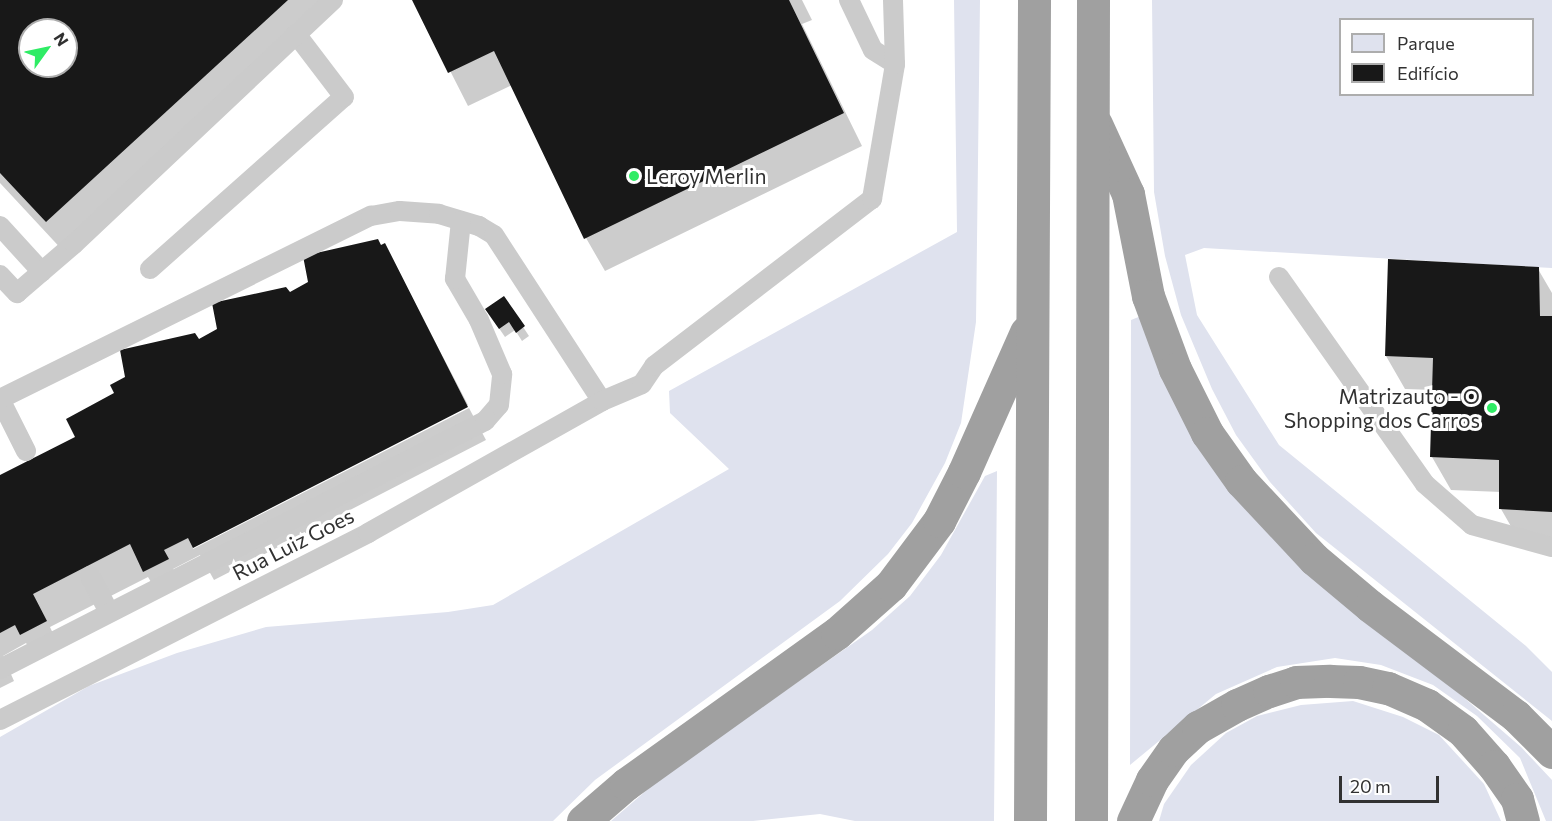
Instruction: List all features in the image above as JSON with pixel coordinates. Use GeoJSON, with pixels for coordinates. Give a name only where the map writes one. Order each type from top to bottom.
{"type":"FeatureCollection","features":[{"type":"Feature","properties":{"kind":"highway"},"geometry":{"type":"LineString","coordinates":[[1030,821],[1030,322],[1034,0]]}},
{"type":"Feature","properties":{"kind":"highway"},"geometry":{"type":"LineString","coordinates":[[1091,821],[1093,0]]}},
{"type":"Feature","properties":{"kind":"highway"},"geometry":{"type":"LineString","coordinates":[[1092,115],[1128,194],[1148,296],[1175,369],[1207,433],[1241,481],[1314,559],[1370,606],[1516,716],[1552,752]]}},
{"type":"Feature","properties":{"kind":"highway"},"geometry":{"type":"LineString","coordinates":[[583,821],[626,784],[837,633],[891,585],[939,521],[1030,322]]}},
{"type":"Feature","properties":{"kind":"highway"},"geometry":{"type":"LineString","coordinates":[[1133,821],[1152,780],[1173,750],[1198,726],[1237,705],[1296,682],[1330,681],[1359,681],[1388,688],[1427,705],[1463,731],[1494,766],[1517,799],[1523,821]]}},
{"type":"Feature","properties":{"kind":"lane"},"geometry":{"type":"LineString","coordinates":[[0,275],[17,293],[333,0]]}},
{"type":"Feature","properties":{"kind":"lane"},"geometry":{"type":"LineString","coordinates":[[849,0],[873,50],[895,64]]}},
{"type":"Feature","properties":{"kind":"lane","name":"Rua Luiz Goes"},"geometry":{"type":"LineString","coordinates":[[0,720],[368,533],[602,401],[642,384],[654,366],[872,199],[895,64],[893,0]]}},
{"type":"Feature","properties":{"kind":"lane"},"geometry":{"type":"LineString","coordinates":[[150,269],[344,97],[296,34]]}},
{"type":"Feature","properties":{"kind":"lane"},"geometry":{"type":"LineString","coordinates":[[26,451],[0,399],[371,216],[400,211],[439,214],[479,226],[494,236],[602,401]]}},
{"type":"Feature","properties":{"kind":"lane"},"geometry":{"type":"LineString","coordinates":[[0,669],[484,421],[500,405],[502,374],[479,320],[455,279],[461,221]]}},
{"type":"Feature","properties":{"kind":"lane"},"geometry":{"type":"LineString","coordinates":[[0,226],[42,272]]}},
{"type":"Feature","properties":{"kind":"lane"},"geometry":{"type":"LineString","coordinates":[[1279,277],[1425,484],[1472,525],[1552,547]]}},
{"type":"Feature","properties":{"kind":"lane"},"geometry":{"type":"LineString","coordinates":[[90,576],[109,612]]}},
{"type":"Feature","properties":{"kind":"green space"},"geometry":{"type":"Polygon","coordinates":[[[954,0],[980,0],[976,322],[961,423],[945,463],[912,523],[888,554],[840,601],[595,780],[553,821],[0,821],[0,737],[89,686],[177,653],[266,627],[448,612],[493,605],[729,469],[670,413],[669,391],[957,232],[954,0]]]}},
{"type":"Feature","properties":{"kind":"green space"},"geometry":{"type":"Polygon","coordinates":[[[1152,0],[1552,0],[1552,268],[1204,248],[1185,255],[1197,315],[1279,445],[1526,646],[1552,672],[1552,721],[1316,533],[1270,482],[1236,435],[1212,389],[1181,315],[1165,256],[1154,192],[1152,0]]]}},
{"type":"Feature","properties":{"kind":"green space"},"geometry":{"type":"Polygon","coordinates":[[[1141,316],[1162,379],[1433,671],[1521,747],[1552,780],[1552,821],[1546,821],[1520,758],[1477,716],[1433,685],[1381,665],[1335,658],[1277,667],[1216,694],[1130,765],[1131,320],[1141,316]]]}},
{"type":"Feature","properties":{"kind":"green space"},"geometry":{"type":"Polygon","coordinates":[[[997,471],[994,821],[855,821],[820,814],[753,821],[611,821],[662,777],[872,630],[910,596],[941,555],[985,476],[997,471]]]}},
{"type":"Feature","properties":{"kind":"green space"},"geometry":{"type":"Polygon","coordinates":[[[1353,701],[1403,717],[1439,735],[1484,784],[1501,821],[1159,821],[1164,804],[1191,765],[1226,733],[1257,716],[1301,705],[1353,701]]]}},
{"type":"Feature","properties":{"kind":"building"},"geometry":{"type":"Polygon","coordinates":[[[0,0],[288,0],[46,222],[0,173],[0,0]]]}},
{"type":"Feature","properties":{"kind":"building","name":"Leroy Merlin"},"geometry":{"type":"Polygon","coordinates":[[[412,0],[789,0],[844,113],[584,239],[494,51],[448,73],[412,0]]]}},
{"type":"Feature","properties":{"kind":"building"},"geometry":{"type":"Polygon","coordinates":[[[378,239],[381,245],[385,243],[468,407],[193,548],[188,538],[164,550],[169,559],[143,572],[130,544],[33,594],[47,621],[20,635],[15,625],[0,633],[0,475],[75,437],[66,419],[114,393],[110,385],[125,377],[120,350],[195,333],[199,339],[217,329],[212,303],[286,287],[290,292],[308,282],[303,256],[378,239]]]}},
{"type":"Feature","properties":{"kind":"building","name":"Matrizauto - O Shopping dos Carros"},"geometry":{"type":"Polygon","coordinates":[[[1388,259],[1539,267],[1540,316],[1552,316],[1552,512],[1499,509],[1499,460],[1430,457],[1433,358],[1385,356],[1388,259]]]}},
{"type":"Feature","properties":{"kind":"building"},"geometry":{"type":"Polygon","coordinates":[[[504,296],[525,326],[516,333],[509,322],[499,329],[485,309],[504,296]]]}},
{"type":"Feature","properties":{"kind":"place","name":"Leroy Merlin"},"geometry":{"type":"Point","coordinates":[634,176]}},
{"type":"Feature","properties":{"kind":"place","name":"Matrizauto - O Shopping dos Carros"},"geometry":{"type":"Point","coordinates":[1492,408]}}]}
